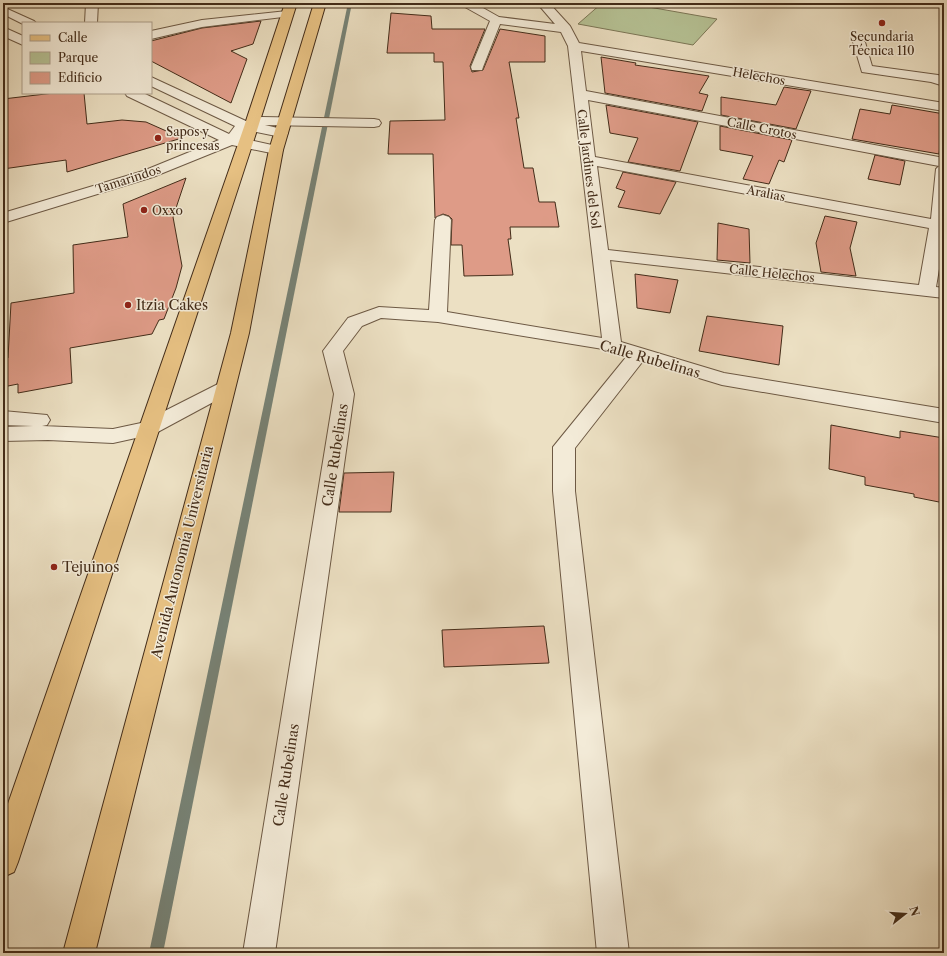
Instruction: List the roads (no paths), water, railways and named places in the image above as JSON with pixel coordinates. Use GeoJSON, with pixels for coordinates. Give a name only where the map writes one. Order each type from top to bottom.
{"type":"FeatureCollection","features":[{"type":"Feature","properties":{"kind":"main road","name":"Avenida Autonomía Universitaria"},"geometry":{"type":"LineString","coordinates":[[79,953],[240,333],[276,150],[320,3]]}},
{"type":"Feature","properties":{"kind":"main road"},"geometry":{"type":"LineString","coordinates":[[3,862],[147,429],[239,130],[289,9]]}},
{"type":"Feature","properties":{"kind":"street"},"geometry":{"type":"LineString","coordinates":[[91,22],[92,3]]}},
{"type":"Feature","properties":{"kind":"street","name":"Calle Jardines del Sol"},"geometry":{"type":"LineString","coordinates":[[543,3],[566,29],[574,46],[612,345]]}},
{"type":"Feature","properties":{"kind":"street"},"geometry":{"type":"LineString","coordinates":[[467,4],[496,20],[566,29]]}},
{"type":"Feature","properties":{"kind":"street"},"geometry":{"type":"LineString","coordinates":[[152,35],[172,29],[289,9]]}},
{"type":"Feature","properties":{"kind":"street"},"geometry":{"type":"LineString","coordinates":[[3,10],[28,22]]}},
{"type":"Feature","properties":{"kind":"street"},"geometry":{"type":"LineString","coordinates":[[477,67],[496,20]]}},
{"type":"Feature","properties":{"kind":"street"},"geometry":{"type":"LineString","coordinates":[[3,31],[21,40]]}},
{"type":"Feature","properties":{"kind":"street"},"geometry":{"type":"LineString","coordinates":[[3,42],[21,40]]}},
{"type":"Feature","properties":{"kind":"street"},"geometry":{"type":"LineString","coordinates":[[860,42],[867,70],[933,78],[944,82]]}},
{"type":"Feature","properties":{"kind":"street","name":"Helechos"},"geometry":{"type":"LineString","coordinates":[[574,46],[944,107]]}},
{"type":"Feature","properties":{"kind":"street"},"geometry":{"type":"LineString","coordinates":[[152,82],[276,150]]}},
{"type":"Feature","properties":{"kind":"street"},"geometry":{"type":"LineString","coordinates":[[135,94],[239,130],[282,127],[309,122],[374,123]]}},
{"type":"Feature","properties":{"kind":"street","name":"Calle Crotos"},"geometry":{"type":"LineString","coordinates":[[580,94],[944,162]]}},
{"type":"Feature","properties":{"kind":"street","name":"Tamarindos"},"geometry":{"type":"LineString","coordinates":[[3,207],[140,165],[239,130]]}},
{"type":"Feature","properties":{"kind":"street","name":"Tamarindos"},"geometry":{"type":"LineString","coordinates":[[3,218],[148,174],[239,130]]}},
{"type":"Feature","properties":{"kind":"street","name":"Aralias"},"geometry":{"type":"LineString","coordinates":[[588,160],[941,226]]}},
{"type":"Feature","properties":{"kind":"street"},"geometry":{"type":"LineString","coordinates":[[926,290],[941,226],[944,169]]}},
{"type":"Feature","properties":{"kind":"street"},"geometry":{"type":"LineString","coordinates":[[438,316],[443,220]]}},
{"type":"Feature","properties":{"kind":"street","name":"Calle Helechos"},"geometry":{"type":"LineString","coordinates":[[600,254],[944,293]]}},
{"type":"Feature","properties":{"kind":"street","name":"Calle Rubelinas"},"geometry":{"type":"LineString","coordinates":[[259,953],[344,394],[333,351],[355,322],[379,312],[438,316],[612,345],[638,355],[722,379],[944,416]]}},
{"type":"Feature","properties":{"kind":"street"},"geometry":{"type":"LineString","coordinates":[[613,953],[564,491],[564,447],[638,355]]}},
{"type":"Feature","properties":{"kind":"street"},"geometry":{"type":"LineString","coordinates":[[3,434],[48,433],[113,436],[147,429],[225,388]]}},
{"type":"Feature","properties":{"kind":"street"},"geometry":{"type":"LineString","coordinates":[[3,418],[116,423],[147,429]]}},
{"type":"Feature","properties":{"kind":"waterway"},"geometry":{"type":"LineString","coordinates":[[156,953],[350,3]]}},
{"type":"Feature","properties":{"kind":"place","name":"Secundaria Técnica 110"},"geometry":{"type":"Point","coordinates":[882,23]}},
{"type":"Feature","properties":{"kind":"place","name":"Sapos y princesas"},"geometry":{"type":"Point","coordinates":[158,138]}},
{"type":"Feature","properties":{"kind":"place","name":"Oxxo"},"geometry":{"type":"Point","coordinates":[144,210]}},
{"type":"Feature","properties":{"kind":"place","name":"Itzia Cakes"},"geometry":{"type":"Point","coordinates":[128,305]}},
{"type":"Feature","properties":{"kind":"place","name":"Tejuinos"},"geometry":{"type":"Point","coordinates":[54,567]}}]}
